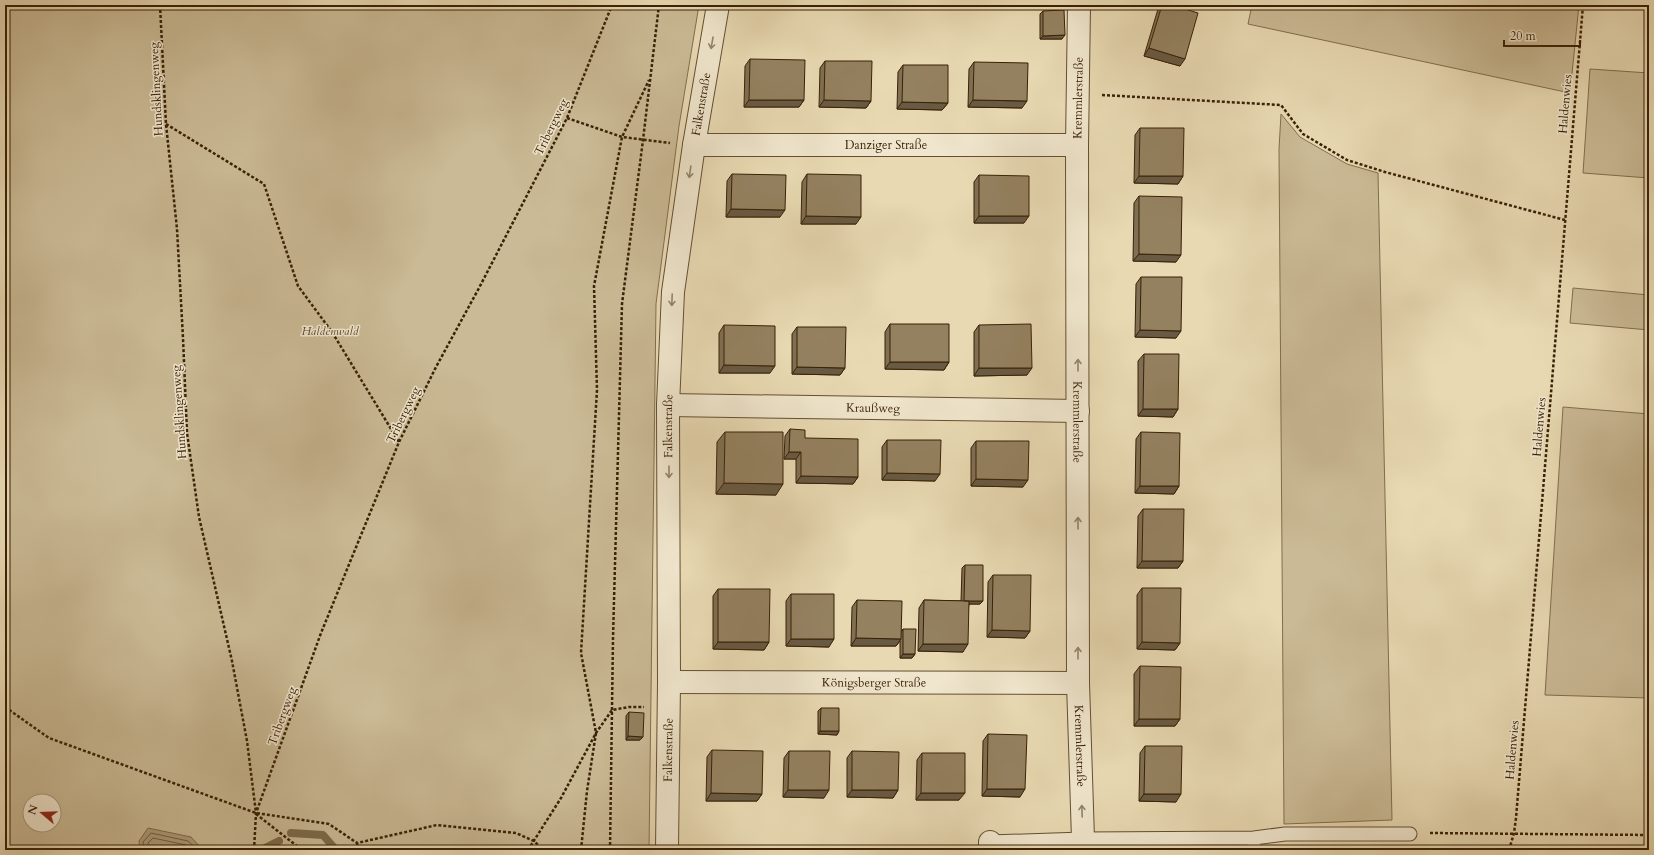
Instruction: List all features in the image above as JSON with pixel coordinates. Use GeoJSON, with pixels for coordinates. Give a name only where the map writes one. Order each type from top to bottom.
{"type":"FeatureCollection","features":[{"type":"Feature","properties":{"kind":"street","name":"Falkenstraße"},"geometry":{"type":"LineString","coordinates":[[667,850],[669,706],[668,405],[673,292],[694,145],[718,5]]}},
{"type":"Feature","properties":{"kind":"street","name":"Kremmlerstraße"},"geometry":{"type":"LineString","coordinates":[[1079,5],[1078,683],[1084,844]]}},
{"type":"Feature","properties":{"kind":"street","name":"Danziger Straße"},"geometry":{"type":"LineString","coordinates":[[694,145],[1078,145]]}},
{"type":"Feature","properties":{"kind":"street","name":"Kraußweg"},"geometry":{"type":"LineString","coordinates":[[668,405],[1078,411]]}},
{"type":"Feature","properties":{"kind":"street","name":"Königsberger Straße"},"geometry":{"type":"LineString","coordinates":[[669,682],[1078,683]]}},
{"type":"Feature","properties":{"kind":"lane"},"geometry":{"type":"LineString","coordinates":[[990,846],[1084,844],[1254,844],[1285,834],[1410,834]]}},
{"type":"Feature","properties":{"kind":"path","name":"Hundsklingenweg"},"geometry":{"type":"LineString","coordinates":[[160,5],[166,124],[177,228],[187,433],[199,517],[232,661],[247,741],[256,813]]}},
{"type":"Feature","properties":{"kind":"path","name":"Tribergweg"},"geometry":{"type":"LineString","coordinates":[[254,850],[256,813],[321,633],[399,442],[436,367],[479,288],[567,118],[612,5]]}},
{"type":"Feature","properties":{"kind":"path"},"geometry":{"type":"LineString","coordinates":[[610,850],[622,304],[659,5]]}},
{"type":"Feature","properties":{"kind":"path","name":"Haldenwies"},"geometry":{"type":"LineString","coordinates":[[1509,850],[1514,833],[1583,5]]}},
{"type":"Feature","properties":{"kind":"path"},"geometry":{"type":"LineString","coordinates":[[581,850],[587,791],[596,734],[581,653],[597,390],[594,286],[622,137],[650,78]]}},
{"type":"Feature","properties":{"kind":"path"},"geometry":{"type":"LineString","coordinates":[[1078,94],[1281,105],[1303,134],[1319,145],[1347,160],[1385,172],[1565,220]]}},
{"type":"Feature","properties":{"kind":"path"},"geometry":{"type":"LineString","coordinates":[[567,118],[622,137],[694,145]]}},
{"type":"Feature","properties":{"kind":"path"},"geometry":{"type":"LineString","coordinates":[[166,124],[264,184],[298,286],[332,332],[399,442]]}},
{"type":"Feature","properties":{"kind":"path"},"geometry":{"type":"LineString","coordinates":[[528,850],[561,798],[596,734],[612,710],[629,707],[669,706]]}},
{"type":"Feature","properties":{"kind":"path"},"geometry":{"type":"LineString","coordinates":[[5,707],[48,738],[256,813],[329,824],[357,843],[359,850]]}},
{"type":"Feature","properties":{"kind":"path"},"geometry":{"type":"LineString","coordinates":[[256,813],[302,850]]}},
{"type":"Feature","properties":{"kind":"path"},"geometry":{"type":"LineString","coordinates":[[357,843],[437,825],[516,833],[534,841],[543,850]]}},
{"type":"Feature","properties":{"kind":"path"},"geometry":{"type":"LineString","coordinates":[[1410,834],[1514,833],[1649,835]]}},
{"type":"Feature","properties":{"kind":"green space","name":"Haldenwald"},"geometry":{"type":"Polygon","coordinates":[[[5,5],[699,5],[679,126],[656,304],[649,850],[5,850],[5,5]]]}},
{"type":"Feature","properties":{"kind":"green space"},"geometry":{"type":"Polygon","coordinates":[[[1252,5],[1579,5],[1570,93],[1248,24],[1252,5]]]}},
{"type":"Feature","properties":{"kind":"green space"},"geometry":{"type":"Polygon","coordinates":[[[1590,69],[1649,73],[1649,178],[1583,173],[1590,69]]]}},
{"type":"Feature","properties":{"kind":"green space"},"geometry":{"type":"Polygon","coordinates":[[[1281,114],[1300,137],[1347,164],[1378,173],[1392,820],[1284,824],[1279,149],[1281,114]]]}},
{"type":"Feature","properties":{"kind":"green space"},"geometry":{"type":"Polygon","coordinates":[[[1573,288],[1649,295],[1649,330],[1570,323],[1573,288]]]}},
{"type":"Feature","properties":{"kind":"green space"},"geometry":{"type":"Polygon","coordinates":[[[1563,407],[1649,414],[1649,698],[1545,695],[1563,407]]]}},
{"type":"Feature","properties":{"kind":"water"},"geometry":{"type":"Polygon","coordinates":[[[148,828],[191,837],[203,850],[140,850],[139,841],[148,828]]]}},
{"type":"Feature","properties":{"kind":"building"},"geometry":{"type":"Polygon","coordinates":[[[1162,5],[1172,5],[1198,13],[1185,59],[1149,48],[1162,5]]]}},
{"type":"Feature","properties":{"kind":"building"},"geometry":{"type":"Polygon","coordinates":[[[1064,10],[1065,35],[1043,36],[1043,11],[1064,10]]]}},
{"type":"Feature","properties":{"kind":"building"},"geometry":{"type":"Polygon","coordinates":[[[750,59],[805,60],[804,100],[749,100],[750,59]]]}},
{"type":"Feature","properties":{"kind":"building"},"geometry":{"type":"Polygon","coordinates":[[[825,61],[872,61],[871,101],[824,100],[825,61]]]}},
{"type":"Feature","properties":{"kind":"building"},"geometry":{"type":"Polygon","coordinates":[[[974,62],[1028,63],[1027,101],[973,100],[974,62]]]}},
{"type":"Feature","properties":{"kind":"building"},"geometry":{"type":"Polygon","coordinates":[[[903,65],[948,65],[948,103],[902,102],[903,65]]]}},
{"type":"Feature","properties":{"kind":"building"},"geometry":{"type":"Polygon","coordinates":[[[1140,128],[1184,128],[1183,176],[1139,176],[1140,128]]]}},
{"type":"Feature","properties":{"kind":"building"},"geometry":{"type":"Polygon","coordinates":[[[732,174],[786,175],[785,210],[731,209],[732,174]]]}},
{"type":"Feature","properties":{"kind":"building"},"geometry":{"type":"Polygon","coordinates":[[[807,174],[861,175],[861,217],[806,216],[807,174]]]}},
{"type":"Feature","properties":{"kind":"building"},"geometry":{"type":"Polygon","coordinates":[[[979,175],[1029,176],[1029,216],[979,216],[979,175]]]}},
{"type":"Feature","properties":{"kind":"building"},"geometry":{"type":"Polygon","coordinates":[[[1139,196],[1182,197],[1181,255],[1139,254],[1139,196]]]}},
{"type":"Feature","properties":{"kind":"building"},"geometry":{"type":"Polygon","coordinates":[[[1141,277],[1182,277],[1181,331],[1140,330],[1141,277]]]}},
{"type":"Feature","properties":{"kind":"building"},"geometry":{"type":"Polygon","coordinates":[[[890,324],[949,324],[949,362],[890,362],[890,324]]]}},
{"type":"Feature","properties":{"kind":"building"},"geometry":{"type":"Polygon","coordinates":[[[1031,324],[1032,368],[979,368],[979,325],[1031,324]]]}},
{"type":"Feature","properties":{"kind":"building"},"geometry":{"type":"Polygon","coordinates":[[[724,325],[775,326],[775,366],[724,365],[724,325]]]}},
{"type":"Feature","properties":{"kind":"building"},"geometry":{"type":"Polygon","coordinates":[[[797,327],[846,327],[845,368],[797,367],[797,327]]]}},
{"type":"Feature","properties":{"kind":"building"},"geometry":{"type":"Polygon","coordinates":[[[1144,354],[1179,354],[1178,409],[1143,409],[1144,354]]]}},
{"type":"Feature","properties":{"kind":"building"},"geometry":{"type":"Polygon","coordinates":[[[790,429],[805,430],[805,438],[858,439],[858,477],[801,476],[801,452],[789,452],[790,429]]]}},
{"type":"Feature","properties":{"kind":"building"},"geometry":{"type":"Polygon","coordinates":[[[725,432],[783,432],[783,484],[724,483],[725,432]]]}},
{"type":"Feature","properties":{"kind":"building"},"geometry":{"type":"Polygon","coordinates":[[[1141,432],[1180,433],[1179,486],[1140,486],[1141,432]]]}},
{"type":"Feature","properties":{"kind":"building"},"geometry":{"type":"Polygon","coordinates":[[[887,440],[941,440],[940,474],[887,473],[887,440]]]}},
{"type":"Feature","properties":{"kind":"building"},"geometry":{"type":"Polygon","coordinates":[[[976,441],[1029,441],[1028,480],[976,479],[976,441]]]}},
{"type":"Feature","properties":{"kind":"building"},"geometry":{"type":"Polygon","coordinates":[[[1143,509],[1184,509],[1183,561],[1142,561],[1143,509]]]}},
{"type":"Feature","properties":{"kind":"building"},"geometry":{"type":"Polygon","coordinates":[[[965,565],[983,565],[983,601],[964,601],[965,565]]]}},
{"type":"Feature","properties":{"kind":"building"},"geometry":{"type":"Polygon","coordinates":[[[993,575],[1031,575],[1030,631],[992,630],[993,575]]]}},
{"type":"Feature","properties":{"kind":"building"},"geometry":{"type":"Polygon","coordinates":[[[1142,588],[1181,588],[1180,643],[1142,642],[1142,588]]]}},
{"type":"Feature","properties":{"kind":"building"},"geometry":{"type":"Polygon","coordinates":[[[718,589],[770,589],[769,642],[718,642],[718,589]]]}},
{"type":"Feature","properties":{"kind":"building"},"geometry":{"type":"Polygon","coordinates":[[[791,594],[834,594],[834,639],[791,639],[791,594]]]}},
{"type":"Feature","properties":{"kind":"building"},"geometry":{"type":"Polygon","coordinates":[[[857,600],[902,601],[901,639],[856,638],[857,600]]]}},
{"type":"Feature","properties":{"kind":"building"},"geometry":{"type":"Polygon","coordinates":[[[924,600],[969,601],[968,644],[923,644],[924,600]]]}},
{"type":"Feature","properties":{"kind":"building"},"geometry":{"type":"Polygon","coordinates":[[[903,629],[916,629],[915,654],[903,654],[903,629]]]}},
{"type":"Feature","properties":{"kind":"building"},"geometry":{"type":"Polygon","coordinates":[[[1140,666],[1181,667],[1180,719],[1139,719],[1140,666]]]}},
{"type":"Feature","properties":{"kind":"building"},"geometry":{"type":"Polygon","coordinates":[[[821,708],[839,708],[839,731],[820,731],[821,708]]]}},
{"type":"Feature","properties":{"kind":"building"},"geometry":{"type":"Polygon","coordinates":[[[629,712],[644,713],[643,737],[628,736],[629,712]]]}},
{"type":"Feature","properties":{"kind":"building"},"geometry":{"type":"Polygon","coordinates":[[[988,734],[1027,735],[1025,789],[987,789],[988,734]]]}},
{"type":"Feature","properties":{"kind":"building"},"geometry":{"type":"Polygon","coordinates":[[[1145,746],[1182,746],[1181,794],[1144,794],[1145,746]]]}},
{"type":"Feature","properties":{"kind":"building"},"geometry":{"type":"Polygon","coordinates":[[[712,750],[763,751],[762,794],[711,793],[712,750]]]}},
{"type":"Feature","properties":{"kind":"building"},"geometry":{"type":"Polygon","coordinates":[[[789,751],[830,751],[829,790],[788,790],[789,751]]]}},
{"type":"Feature","properties":{"kind":"building"},"geometry":{"type":"Polygon","coordinates":[[[852,751],[899,752],[898,790],[852,790],[852,751]]]}},
{"type":"Feature","properties":{"kind":"building"},"geometry":{"type":"Polygon","coordinates":[[[922,753],[965,753],[965,793],[921,793],[922,753]]]}},
{"type":"Feature","properties":{"kind":"building"},"geometry":{"type":"Polygon","coordinates":[[[1151,848],[1196,849],[1196,850],[1151,850],[1151,848]]]}},
{"type":"Feature","properties":{"kind":"building"},"geometry":{"type":"Polygon","coordinates":[[[1448,849],[1448,850],[1424,850],[1448,849]]]}},
{"type":"Feature","properties":{"kind":"waterway"},"geometry":{"type":"LineString","coordinates":[[291,833],[323,835],[336,850]]}},
{"type":"Feature","properties":{"kind":"waterway"},"geometry":{"type":"LineString","coordinates":[[261,850],[279,841]]}}]}
